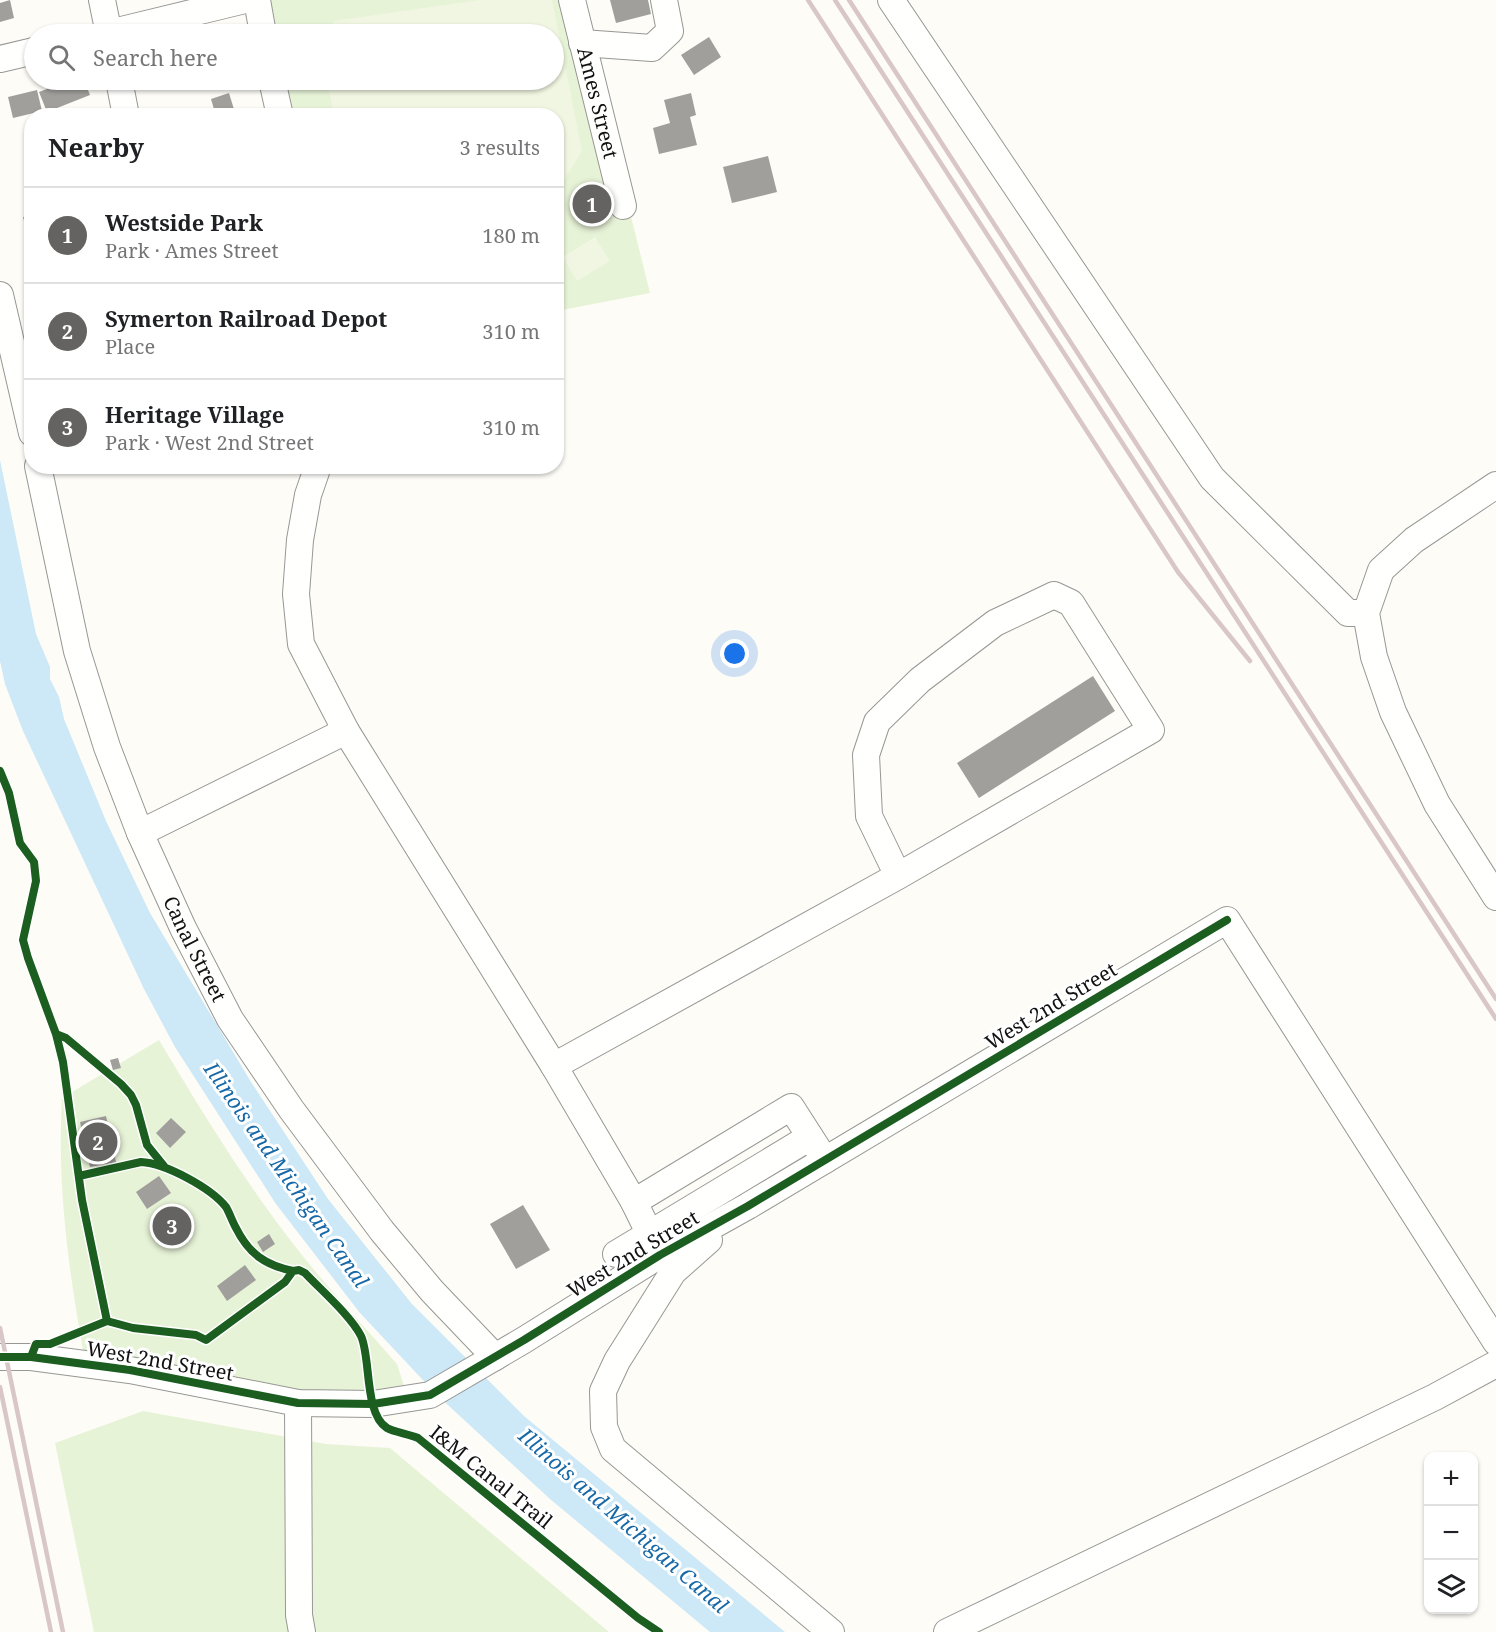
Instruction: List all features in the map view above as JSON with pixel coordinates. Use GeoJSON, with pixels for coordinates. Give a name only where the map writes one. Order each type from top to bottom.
{"type":"FeatureCollection","features":[{"type":"Feature","properties":{"kind":"street"},"geometry":{"type":"LineString","coordinates":[[102,0],[106,24]]}},
{"type":"Feature","properties":{"kind":"street"},"geometry":{"type":"LineString","coordinates":[[148,24],[244,0]]}},
{"type":"Feature","properties":{"kind":"street"},"geometry":{"type":"LineString","coordinates":[[256,0],[261,24]]}},
{"type":"Feature","properties":{"kind":"street","name":"Ames Street"},"geometry":{"type":"LineString","coordinates":[[572,0],[623,206]]}},
{"type":"Feature","properties":{"kind":"street"},"geometry":{"type":"LineString","coordinates":[[582,43],[652,48],[670,32],[664,0]]}},
{"type":"Feature","properties":{"kind":"street"},"geometry":{"type":"LineString","coordinates":[[891,0],[1212,478],[1348,613],[1366,613]]}},
{"type":"Feature","properties":{"kind":"street"},"geometry":{"type":"LineString","coordinates":[[0,59],[24,53]]}},
{"type":"Feature","properties":{"kind":"street"},"geometry":{"type":"LineString","coordinates":[[121,90],[124,108]]}},
{"type":"Feature","properties":{"kind":"street"},"geometry":{"type":"LineString","coordinates":[[274,90],[278,108]]}},
{"type":"Feature","properties":{"kind":"street"},"geometry":{"type":"LineString","coordinates":[[0,295],[24,386]]}},
{"type":"Feature","properties":{"kind":"street","name":"Canal Street"},"geometry":{"type":"LineString","coordinates":[[40,474],[77,651],[107,747],[140,833],[183,928],[230,1019],[291,1109],[382,1231],[432,1291],[495,1357]]}},
{"type":"Feature","properties":{"kind":"street"},"geometry":{"type":"LineString","coordinates":[[315,474],[308,495],[300,540],[296,594],[301,644],[346,731],[554,1066],[634,1202],[655,1244]]}},
{"type":"Feature","properties":{"kind":"street"},"geometry":{"type":"LineString","coordinates":[[1496,485],[1414,540],[1382,570],[1366,613],[1374,657],[1392,712],[1437,804],[1496,897]]}},
{"type":"Feature","properties":{"kind":"street"},"geometry":{"type":"LineString","coordinates":[[554,1066],[898,876],[1151,730],[1071,603],[1054,595],[995,623],[920,680],[877,722],[866,755],[869,816],[898,876]]}},
{"type":"Feature","properties":{"kind":"street"},"geometry":{"type":"LineString","coordinates":[[140,833],[346,731]]}},
{"type":"Feature","properties":{"kind":"street","name":"West 2nd Street"},"geometry":{"type":"LineString","coordinates":[[0,1357],[31,1357],[130,1370],[298,1403],[373,1404],[430,1395],[495,1357],[655,1244],[748,1206],[1227,921],[1496,1342]]}},
{"type":"Feature","properties":{"kind":"street"},"geometry":{"type":"LineString","coordinates":[[634,1202],[791,1107],[825,1160]]}},
{"type":"Feature","properties":{"kind":"street"},"geometry":{"type":"LineString","coordinates":[[616,1254],[655,1244],[810,1137]]}},
{"type":"Feature","properties":{"kind":"street"},"geometry":{"type":"LineString","coordinates":[[748,1206],[673,1272],[616,1361],[603,1391],[603,1427],[613,1449],[831,1632]]}},
{"type":"Feature","properties":{"kind":"street"},"geometry":{"type":"LineString","coordinates":[[947,1632],[1435,1397],[1496,1364]]}},
{"type":"Feature","properties":{"kind":"street"},"geometry":{"type":"LineString","coordinates":[[298,1403],[299,1615],[302,1632]]}},
{"type":"Feature","properties":{"kind":"green space"},"geometry":{"type":"Polygon","coordinates":[[[266,0],[577,0],[650,293],[564,310],[564,108],[288,108],[284,90],[564,90],[564,24],[271,24],[266,0]]]}},
{"type":"Feature","properties":{"kind":"green space"},"geometry":{"type":"Polygon","coordinates":[[[479,0],[552,0],[557,24],[332,24],[334,21],[479,0]]]}},
{"type":"Feature","properties":{"kind":"green space"},"geometry":{"type":"Polygon","coordinates":[[[564,60],[582,151],[564,180],[564,108],[333,108],[329,90],[564,90],[564,60]]]}},
{"type":"Feature","properties":{"kind":"green space"},"geometry":{"type":"Polygon","coordinates":[[[595,237],[610,261],[577,281],[564,256],[595,237]]]}},
{"type":"Feature","properties":{"kind":"green space"},"geometry":{"type":"Polygon","coordinates":[[[159,1040],[208,1121],[260,1199],[334,1294],[397,1364],[404,1386],[364,1391],[283,1388],[83,1350],[62,1193],[62,1098],[159,1040]]]}},
{"type":"Feature","properties":{"kind":"green space"},"geometry":{"type":"Polygon","coordinates":[[[143,1411],[326,1444],[390,1448],[609,1632],[94,1632],[55,1443],[143,1411]]]}},
{"type":"Feature","properties":{"kind":"water","name":"Illinois and Michigan Canal"},"geometry":{"type":"Polygon","coordinates":[[[0,460],[36,634],[50,667],[50,679],[59,697],[64,719],[106,821],[150,913],[251,1082],[328,1199],[412,1304],[524,1416],[785,1632],[710,1632],[550,1499],[436,1394],[360,1313],[276,1204],[175,1047],[144,989],[23,731],[5,684],[0,661],[0,460]]]}},
{"type":"Feature","properties":{"kind":"building"},"geometry":{"type":"Polygon","coordinates":[[[10,0],[14,18],[0,22],[0,3],[10,0]]]}},
{"type":"Feature","properties":{"kind":"building"},"geometry":{"type":"Polygon","coordinates":[[[610,0],[648,0],[651,14],[616,23],[610,0]]]}},
{"type":"Feature","properties":{"kind":"building"},"geometry":{"type":"Polygon","coordinates":[[[709,37],[721,57],[694,75],[681,55],[709,37]]]}},
{"type":"Feature","properties":{"kind":"building"},"geometry":{"type":"Polygon","coordinates":[[[37,90],[41,108],[24,108],[24,115],[13,118],[8,97],[37,90]]]}},
{"type":"Feature","properties":{"kind":"building"},"geometry":{"type":"Polygon","coordinates":[[[88,90],[90,95],[57,108],[45,108],[39,92],[88,90]]]}},
{"type":"Feature","properties":{"kind":"building"},"geometry":{"type":"Polygon","coordinates":[[[229,93],[234,108],[214,108],[211,99],[229,93]]]}},
{"type":"Feature","properties":{"kind":"building"},"geometry":{"type":"Polygon","coordinates":[[[691,93],[696,115],[690,117],[697,145],[659,154],[653,128],[670,123],[664,100],[691,93]]]}},
{"type":"Feature","properties":{"kind":"building"},"geometry":{"type":"Polygon","coordinates":[[[768,156],[777,192],[732,203],[723,167],[768,156]]]}},
{"type":"Feature","properties":{"kind":"building"},"geometry":{"type":"Polygon","coordinates":[[[1093,676],[1115,711],[979,798],[957,763],[1093,676]]]}},
{"type":"Feature","properties":{"kind":"building"},"geometry":{"type":"Polygon","coordinates":[[[118,1058],[121,1068],[113,1070],[110,1060],[118,1058]]]}},
{"type":"Feature","properties":{"kind":"building"},"geometry":{"type":"Polygon","coordinates":[[[106,1116],[116,1162],[90,1167],[80,1122],[106,1116]]]}},
{"type":"Feature","properties":{"kind":"building"},"geometry":{"type":"Polygon","coordinates":[[[171,1118],[186,1132],[170,1148],[156,1133],[171,1118]]]}},
{"type":"Feature","properties":{"kind":"building"},"geometry":{"type":"Polygon","coordinates":[[[159,1176],[171,1193],[147,1209],[136,1192],[159,1176]]]}},
{"type":"Feature","properties":{"kind":"building"},"geometry":{"type":"Polygon","coordinates":[[[523,1205],[550,1250],[516,1269],[490,1224],[523,1205]]]}},
{"type":"Feature","properties":{"kind":"building"},"geometry":{"type":"Polygon","coordinates":[[[269,1234],[275,1244],[263,1252],[257,1242],[269,1234]]]}},
{"type":"Feature","properties":{"kind":"building"},"geometry":{"type":"Polygon","coordinates":[[[245,1265],[256,1280],[227,1301],[217,1286],[245,1265]]]}},
{"type":"Feature","properties":{"kind":"railway"},"geometry":{"type":"LineString","coordinates":[[808,0],[1178,572],[1250,661]]}},
{"type":"Feature","properties":{"kind":"railway"},"geometry":{"type":"LineString","coordinates":[[835,0],[1496,1019]]}},
{"type":"Feature","properties":{"kind":"railway"},"geometry":{"type":"LineString","coordinates":[[849,0],[1496,999]]}},
{"type":"Feature","properties":{"kind":"railway"},"geometry":{"type":"LineString","coordinates":[[0,1328],[63,1632]]}},
{"type":"Feature","properties":{"kind":"railway"},"geometry":{"type":"LineString","coordinates":[[0,1387],[51,1632]]}},
{"type":"Feature","properties":{"kind":"cycle path","name":"I&M Canal Trail"},"geometry":{"type":"LineString","coordinates":[[0,771],[9,793],[20,843],[34,862],[36,881],[23,940],[56,1034],[63,1062],[82,1200],[107,1321],[133,1328],[196,1335],[206,1340],[285,1282],[293,1271],[299,1270],[305,1273],[343,1312],[361,1336],[371,1398],[380,1421],[387,1428],[418,1438],[638,1618],[659,1632]]}},
{"type":"Feature","properties":{"kind":"cycle path"},"geometry":{"type":"LineString","coordinates":[[0,1357],[31,1357],[130,1370],[298,1403],[373,1404],[430,1395],[524,1340],[660,1255],[748,1206],[1227,920]]}},
{"type":"Feature","properties":{"kind":"cycle path"},"geometry":{"type":"LineString","coordinates":[[56,1034],[66,1038],[131,1095],[147,1145],[164,1166]]}},
{"type":"Feature","properties":{"kind":"cycle path"},"geometry":{"type":"LineString","coordinates":[[79,1176],[141,1162],[151,1163],[174,1172],[199,1185],[219,1200],[226,1207],[246,1245],[259,1257],[266,1262],[293,1271]]}},
{"type":"Feature","properties":{"kind":"cycle path"},"geometry":{"type":"LineString","coordinates":[[31,1357],[36,1344],[50,1344],[107,1321]]}},
{"type":"Feature","properties":{"kind":"place","name":"Westside Park"},"geometry":{"type":"Point","coordinates":[592,204]}},
{"type":"Feature","properties":{"kind":"place","name":"Symerton Railroad Depot"},"geometry":{"type":"Point","coordinates":[98,1142]}},
{"type":"Feature","properties":{"kind":"place","name":"Heritage Village"},"geometry":{"type":"Point","coordinates":[172,1226]}}]}
